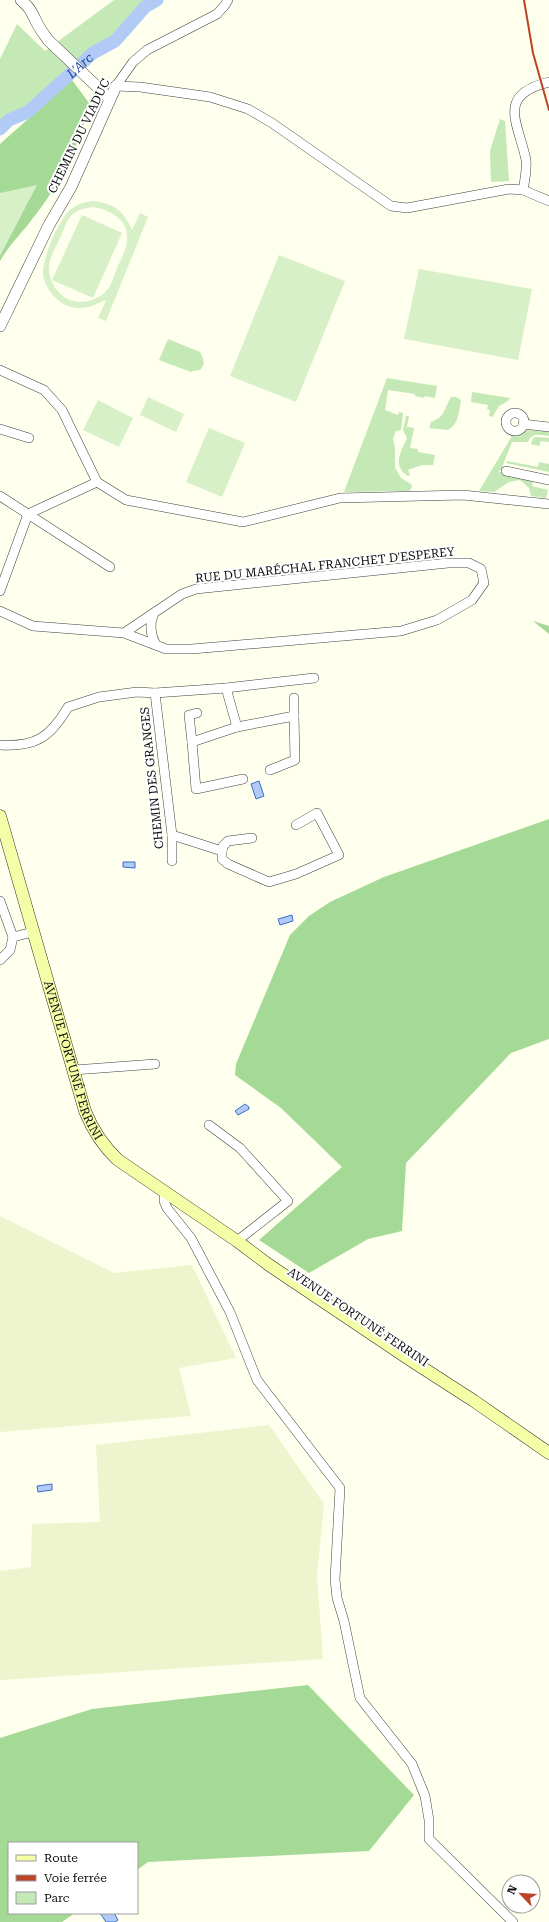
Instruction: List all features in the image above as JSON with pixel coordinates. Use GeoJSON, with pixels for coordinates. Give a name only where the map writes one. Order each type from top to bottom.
{"type":"FeatureCollection","features":[{"type":"Feature","properties":{"kind":"main road","name":"AVENUE FORTUNÉ FERRINI"},"geometry":{"type":"LineString","coordinates":[[0,816],[90,1123],[100,1141],[118,1160],[237,1241],[298,1275],[411,1351],[474,1400],[549,1453]]}},
{"type":"Feature","properties":{"kind":"street"},"geometry":{"type":"LineString","coordinates":[[21,0],[31,9],[36,22],[54,47],[110,99]]}},
{"type":"Feature","properties":{"kind":"street","name":"CHEMIN DU VIADUC"},"geometry":{"type":"LineString","coordinates":[[0,326],[50,225],[71,187],[116,86],[133,62],[147,50],[208,20],[217,14],[228,0]]}},
{"type":"Feature","properties":{"kind":"street"},"geometry":{"type":"LineString","coordinates":[[523,190],[526,159],[514,116],[517,103],[524,92],[533,87],[549,82]]}},
{"type":"Feature","properties":{"kind":"street"},"geometry":{"type":"LineString","coordinates":[[116,86],[140,87],[210,97],[248,109],[272,123],[382,200],[399,208],[509,189],[523,190],[549,201]]}},
{"type":"Feature","properties":{"kind":"street"},"geometry":{"type":"LineString","coordinates":[[0,370],[44,390],[62,410],[98,482],[126,500],[243,522],[340,498],[463,495],[542,505],[549,504]]}},
{"type":"Feature","properties":{"kind":"street"},"geometry":{"type":"LineString","coordinates":[[524,424],[549,427]]}},
{"type":"Feature","properties":{"kind":"street"},"geometry":{"type":"LineString","coordinates":[[0,430],[29,438]]}},
{"type":"Feature","properties":{"kind":"street"},"geometry":{"type":"LineString","coordinates":[[506,471],[549,480]]}},
{"type":"Feature","properties":{"kind":"street"},"geometry":{"type":"LineString","coordinates":[[0,591],[28,514],[98,482]]}},
{"type":"Feature","properties":{"kind":"street"},"geometry":{"type":"LineString","coordinates":[[0,496],[110,566]]}},
{"type":"Feature","properties":{"kind":"street","name":"RUE DU MARÉCHAL FRANCHET D'ESPEREY"},"geometry":{"type":"LineString","coordinates":[[448,563],[469,563],[481,569],[484,583],[472,600],[437,620],[401,632],[192,649],[166,649],[124,633],[182,594],[196,590],[448,563]]}},
{"type":"Feature","properties":{"kind":"street"},"geometry":{"type":"LineString","coordinates":[[0,611],[33,626],[124,633]]}},
{"type":"Feature","properties":{"kind":"street"},"geometry":{"type":"LineString","coordinates":[[154,613],[150,621],[152,637],[156,645]]}},
{"type":"Feature","properties":{"kind":"street","name":"CHEMIN DES GRANGES"},"geometry":{"type":"LineString","coordinates":[[0,745],[20,746],[39,740],[59,722],[68,707],[99,697],[137,692],[226,688],[314,678]]}},
{"type":"Feature","properties":{"kind":"street"},"geometry":{"type":"LineString","coordinates":[[226,688],[237,727]]}},
{"type":"Feature","properties":{"kind":"street","name":"CHEMIN DES GRANGES"},"geometry":{"type":"LineString","coordinates":[[156,692],[172,835],[172,861]]}},
{"type":"Feature","properties":{"kind":"street"},"geometry":{"type":"LineString","coordinates":[[270,770],[295,760],[294,698]]}},
{"type":"Feature","properties":{"kind":"street"},"geometry":{"type":"LineString","coordinates":[[196,713],[189,714],[196,788],[243,778]]}},
{"type":"Feature","properties":{"kind":"street"},"geometry":{"type":"LineString","coordinates":[[192,742],[237,727],[294,716]]}},
{"type":"Feature","properties":{"kind":"street"},"geometry":{"type":"LineString","coordinates":[[252,838],[228,841],[223,846],[222,859],[228,864],[269,882],[296,874],[339,855],[317,813],[296,825]]}},
{"type":"Feature","properties":{"kind":"street"},"geometry":{"type":"LineString","coordinates":[[172,835],[222,851]]}},
{"type":"Feature","properties":{"kind":"street"},"geometry":{"type":"LineString","coordinates":[[0,901],[13,937],[10,950],[0,960]]}},
{"type":"Feature","properties":{"kind":"street"},"geometry":{"type":"LineString","coordinates":[[13,937],[33,932]]}},
{"type":"Feature","properties":{"kind":"street"},"geometry":{"type":"LineString","coordinates":[[74,1070],[155,1064]]}},
{"type":"Feature","properties":{"kind":"street"},"geometry":{"type":"LineString","coordinates":[[209,1125],[240,1148],[288,1201],[237,1241]]}},
{"type":"Feature","properties":{"kind":"street"},"geometry":{"type":"LineString","coordinates":[[165,1192],[164,1201],[167,1208],[191,1238],[230,1312],[257,1380],[340,1488],[335,1579],[337,1598],[344,1621],[360,1698],[412,1764],[425,1796],[429,1820],[429,1840],[513,1922]]}},
{"type":"Feature","properties":{"kind":"green space"},"geometry":{"type":"Polygon","coordinates":[[[114,0],[157,0],[145,7],[115,41],[93,53],[28,112],[9,120],[0,130],[0,59],[17,24],[45,51],[114,0]]]}},
{"type":"Feature","properties":{"kind":"green space"},"geometry":{"type":"Polygon","coordinates":[[[72,80],[89,103],[81,133],[68,164],[60,178],[42,206],[0,261],[0,144],[72,80]]]}},
{"type":"Feature","properties":{"kind":"green space"},"geometry":{"type":"Polygon","coordinates":[[[500,119],[505,121],[509,181],[491,182],[490,151],[500,119]]]}},
{"type":"Feature","properties":{"kind":"green space"},"geometry":{"type":"Polygon","coordinates":[[[37,185],[0,256],[0,193],[37,185]]]}},
{"type":"Feature","properties":{"kind":"green space"},"geometry":{"type":"Polygon","coordinates":[[[93,201],[113,206],[122,213],[132,230],[140,213],[148,217],[106,321],[98,318],[106,300],[84,308],[73,308],[67,306],[56,298],[47,287],[43,274],[43,267],[48,250],[61,222],[73,208],[93,201]],[[93,207],[83,209],[75,212],[71,216],[65,225],[52,255],[49,266],[50,277],[59,293],[78,302],[96,298],[109,288],[126,246],[127,232],[125,226],[117,217],[99,208],[93,207]]]}},
{"type":"Feature","properties":{"kind":"green space"},"geometry":{"type":"Polygon","coordinates":[[[82,215],[122,233],[93,298],[52,280],[82,215]]]}},
{"type":"Feature","properties":{"kind":"green space"},"geometry":{"type":"Polygon","coordinates":[[[279,255],[345,281],[296,402],[230,376],[279,255]]]}},
{"type":"Feature","properties":{"kind":"green space"},"geometry":{"type":"Polygon","coordinates":[[[419,269],[532,289],[518,360],[404,339],[419,269]]]}},
{"type":"Feature","properties":{"kind":"green space"},"geometry":{"type":"Polygon","coordinates":[[[168,339],[200,352],[204,362],[200,370],[191,372],[159,360],[168,339]]]}},
{"type":"Feature","properties":{"kind":"green space"},"geometry":{"type":"Polygon","coordinates":[[[387,378],[437,386],[435,398],[425,396],[424,398],[415,396],[415,394],[388,390],[385,410],[398,415],[399,412],[403,413],[401,430],[396,431],[393,438],[395,448],[395,468],[401,478],[411,484],[412,487],[409,491],[344,492],[387,378]]]}},
{"type":"Feature","properties":{"kind":"green space"},"geometry":{"type":"Polygon","coordinates":[[[472,392],[510,398],[508,401],[499,406],[492,417],[489,416],[490,410],[487,409],[488,405],[471,402],[472,392]]]}},
{"type":"Feature","properties":{"kind":"green space"},"geometry":{"type":"Polygon","coordinates":[[[148,397],[184,414],[176,432],[140,415],[148,397]]]}},
{"type":"Feature","properties":{"kind":"green space"},"geometry":{"type":"Polygon","coordinates":[[[451,397],[456,397],[461,400],[458,417],[452,427],[448,430],[429,428],[431,422],[442,415],[451,397]]]}},
{"type":"Feature","properties":{"kind":"green space"},"geometry":{"type":"Polygon","coordinates":[[[98,400],[133,418],[119,447],[83,430],[98,400]]]}},
{"type":"Feature","properties":{"kind":"green space"},"geometry":{"type":"Polygon","coordinates":[[[406,416],[409,416],[407,427],[414,428],[410,448],[418,449],[418,452],[435,455],[433,465],[422,465],[408,470],[410,475],[408,476],[403,472],[399,462],[399,457],[407,438],[403,430],[406,416]]]}},
{"type":"Feature","properties":{"kind":"green space"},"geometry":{"type":"Polygon","coordinates":[[[209,428],[245,443],[222,497],[186,482],[209,428]]]}},
{"type":"Feature","properties":{"kind":"green space"},"geometry":{"type":"Polygon","coordinates":[[[528,430],[549,432],[549,436],[534,435],[528,442],[512,442],[501,470],[498,471],[506,475],[533,481],[532,486],[548,490],[546,498],[531,496],[529,488],[520,480],[509,482],[494,492],[479,491],[512,436],[519,435],[528,430]]]}},
{"type":"Feature","properties":{"kind":"green space"},"geometry":{"type":"Polygon","coordinates":[[[533,438],[549,438],[549,442],[541,441],[539,446],[531,444],[533,438]]]}},
{"type":"Feature","properties":{"kind":"green space"},"geometry":{"type":"Polygon","coordinates":[[[507,461],[538,467],[539,462],[549,464],[549,472],[506,463],[507,461]]]}},
{"type":"Feature","properties":{"kind":"green space"},"geometry":{"type":"Polygon","coordinates":[[[533,621],[549,626],[549,634],[533,621]]]}},
{"type":"Feature","properties":{"kind":"green space"},"geometry":{"type":"Polygon","coordinates":[[[549,819],[549,1039],[511,1053],[406,1163],[402,1231],[368,1239],[309,1273],[259,1240],[342,1167],[281,1108],[235,1075],[236,1064],[290,935],[309,916],[330,902],[384,877],[549,819]]]}},
{"type":"Feature","properties":{"kind":"green space"},"geometry":{"type":"Polygon","coordinates":[[[0,1216],[114,1273],[192,1265],[236,1358],[179,1368],[191,1416],[0,1432],[0,1216]]]}},
{"type":"Feature","properties":{"kind":"green space"},"geometry":{"type":"Polygon","coordinates":[[[269,1425],[324,1504],[317,1576],[323,1659],[0,1680],[0,1571],[31,1567],[32,1524],[100,1522],[96,1445],[269,1425]]]}},
{"type":"Feature","properties":{"kind":"green space"},"geometry":{"type":"Polygon","coordinates":[[[308,1685],[414,1795],[369,1851],[148,1862],[138,1869],[138,1842],[8,1842],[8,1914],[74,1914],[62,1922],[0,1922],[0,1738],[92,1709],[308,1685]]]}},
{"type":"Feature","properties":{"kind":"water"},"geometry":{"type":"Polygon","coordinates":[[[259,781],[264,796],[256,799],[251,784],[259,781]]]}},
{"type":"Feature","properties":{"kind":"water"},"geometry":{"type":"Polygon","coordinates":[[[123,862],[135,862],[135,868],[123,867],[123,862]]]}},
{"type":"Feature","properties":{"kind":"water"},"geometry":{"type":"Polygon","coordinates":[[[292,915],[293,921],[280,925],[278,919],[292,915]]]}},
{"type":"Feature","properties":{"kind":"water"},"geometry":{"type":"Polygon","coordinates":[[[245,1104],[249,1107],[249,1109],[238,1115],[235,1111],[245,1104]]]}},
{"type":"Feature","properties":{"kind":"water"},"geometry":{"type":"Polygon","coordinates":[[[52,1484],[52,1490],[38,1492],[37,1486],[52,1484]]]}},
{"type":"Feature","properties":{"kind":"water"},"geometry":{"type":"Polygon","coordinates":[[[101,1914],[115,1914],[118,1920],[115,1922],[106,1922],[101,1914]]]}},
{"type":"Feature","properties":{"kind":"waterway","name":"L'Arc"},"geometry":{"type":"LineString","coordinates":[[0,129],[9,120],[28,112],[93,53],[115,41],[145,7],[157,0]]}},
{"type":"Feature","properties":{"kind":"railway"},"geometry":{"type":"LineString","coordinates":[[524,0],[533,53],[549,110]]}}]}
